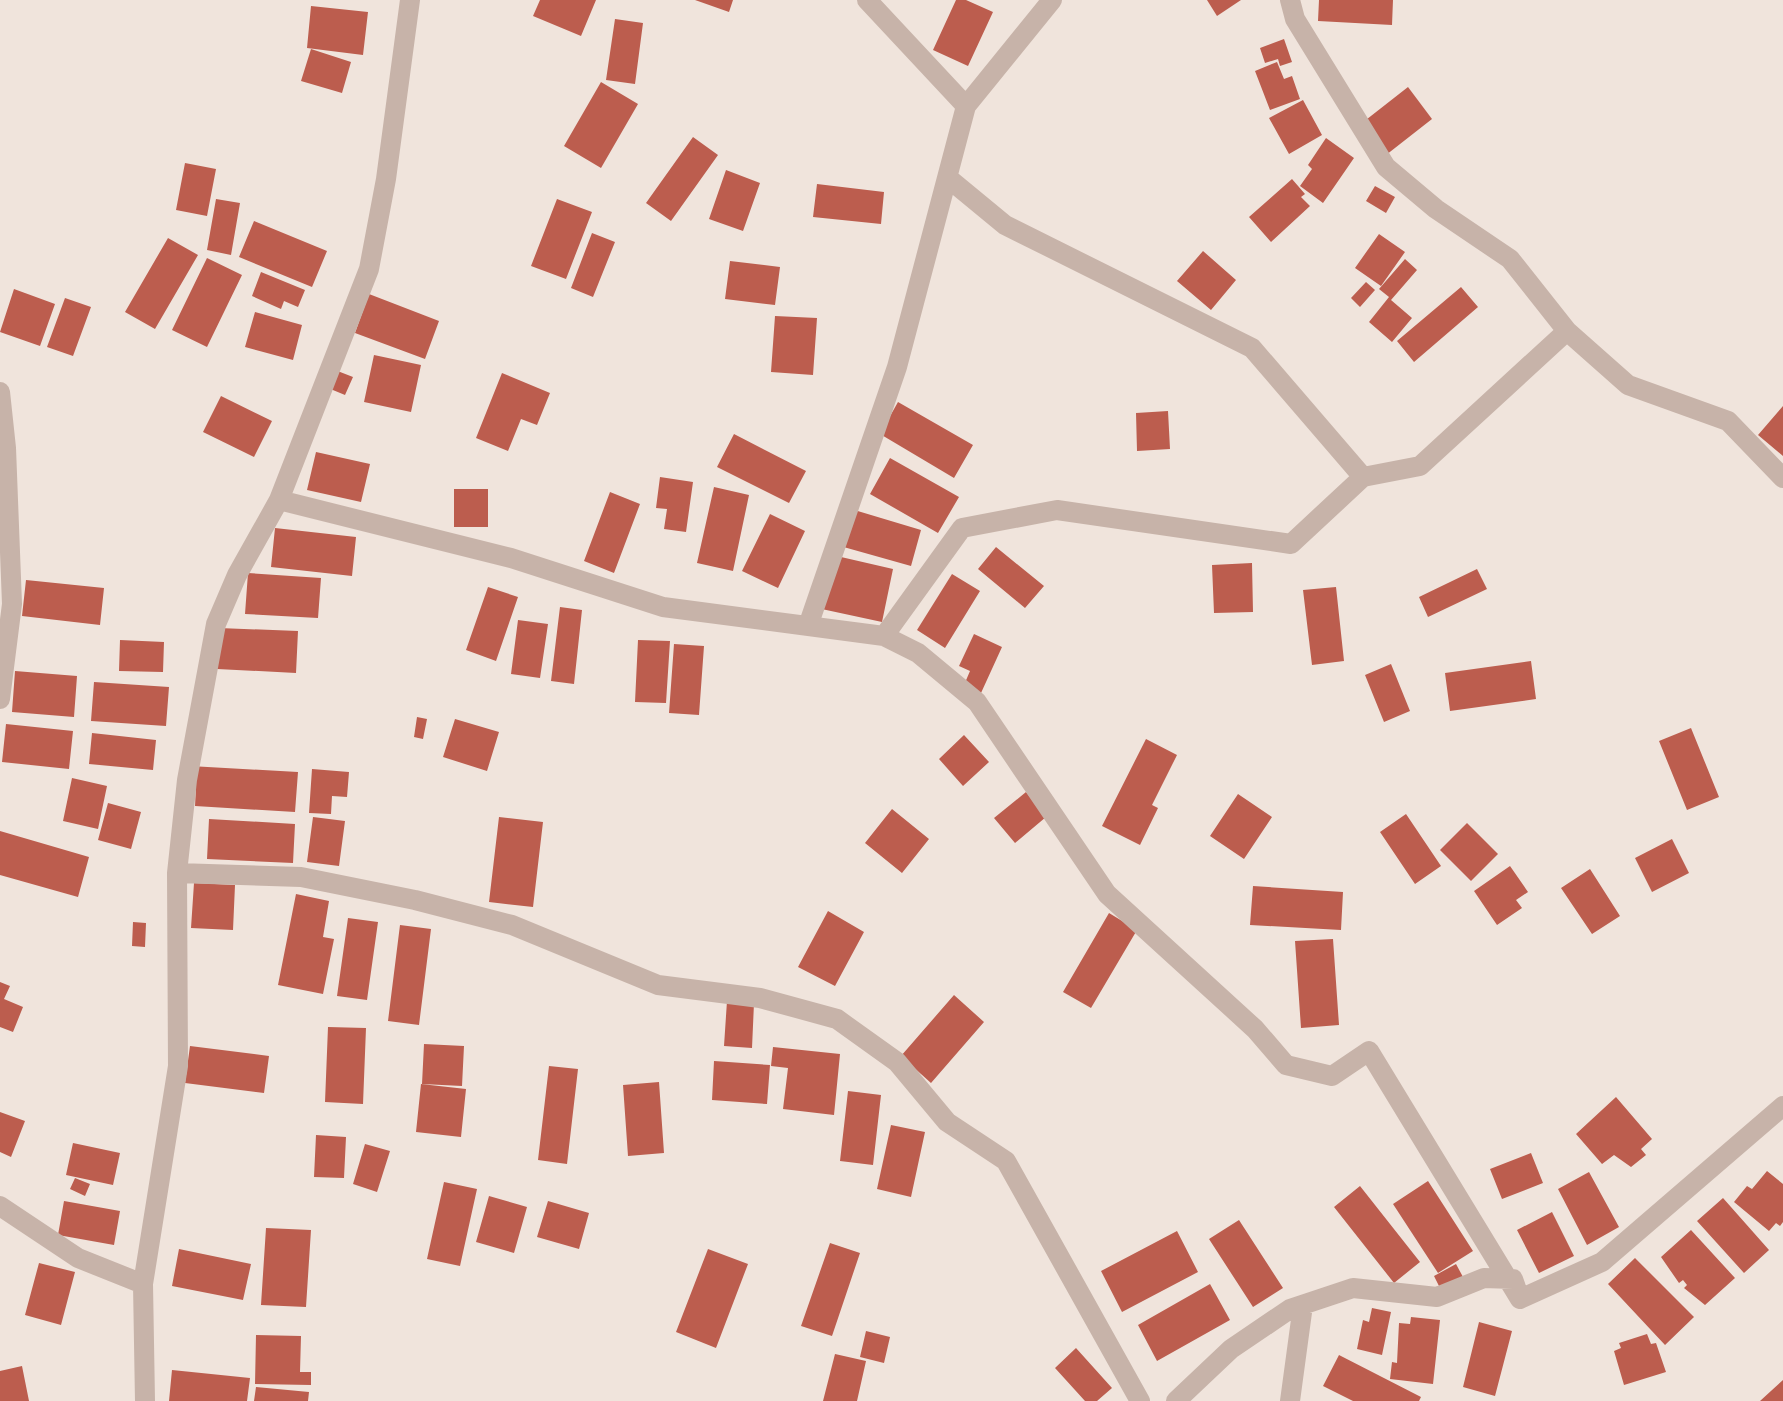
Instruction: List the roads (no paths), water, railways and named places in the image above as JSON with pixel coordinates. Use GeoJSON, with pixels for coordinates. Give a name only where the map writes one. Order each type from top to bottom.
{"type":"FeatureCollection","features":[{"type":"Feature","properties":{"kind":"street"},"geometry":{"type":"LineString","coordinates":[[145,1401],[143,1284],[178,1066],[177,873],[187,780],[216,624],[237,575],[279,500],[369,269],[386,179],[410,0]]}},
{"type":"Feature","properties":{"kind":"street"},"geometry":{"type":"LineString","coordinates":[[867,0],[966,106]]}},
{"type":"Feature","properties":{"kind":"street"},"geometry":{"type":"LineString","coordinates":[[808,626],[897,367],[966,106],[1052,0]]}},
{"type":"Feature","properties":{"kind":"street"},"geometry":{"type":"LineString","coordinates":[[1290,0],[1295,19],[1386,167],[1436,209],[1510,259],[1567,331],[1628,385],[1728,421],[1783,478]]}},
{"type":"Feature","properties":{"kind":"street"},"geometry":{"type":"LineString","coordinates":[[948,178],[1005,225],[1252,348],[1363,477]]}},
{"type":"Feature","properties":{"kind":"street"},"geometry":{"type":"LineString","coordinates":[[884,636],[962,528],[1057,510],[1291,544],[1363,477],[1420,466],[1567,331]]}},
{"type":"Feature","properties":{"kind":"street"},"geometry":{"type":"LineString","coordinates":[[0,392],[6,448],[12,604],[0,699]]}},
{"type":"Feature","properties":{"kind":"street"},"geometry":{"type":"LineString","coordinates":[[279,500],[511,558],[663,607],[884,636],[918,653],[977,702],[1107,894],[1255,1029],[1286,1065],[1332,1076],[1369,1051],[1520,1299]]}},
{"type":"Feature","properties":{"kind":"street"},"geometry":{"type":"LineString","coordinates":[[177,873],[301,877],[415,900],[512,925],[658,985],[760,998],[837,1019],[897,1062],[947,1122],[1006,1161],[1140,1401]]}},
{"type":"Feature","properties":{"kind":"street"},"geometry":{"type":"LineString","coordinates":[[1520,1299],[1602,1262],[1783,1106]]}},
{"type":"Feature","properties":{"kind":"street"},"geometry":{"type":"LineString","coordinates":[[0,1206],[78,1258],[143,1284]]}},
{"type":"Feature","properties":{"kind":"street"},"geometry":{"type":"LineString","coordinates":[[1176,1401],[1231,1349],[1290,1309],[1353,1288],[1437,1297],[1484,1278],[1513,1279],[1520,1299]]}},
{"type":"Feature","properties":{"kind":"street"},"geometry":{"type":"LineString","coordinates":[[1290,1401],[1303,1305]]}}]}
